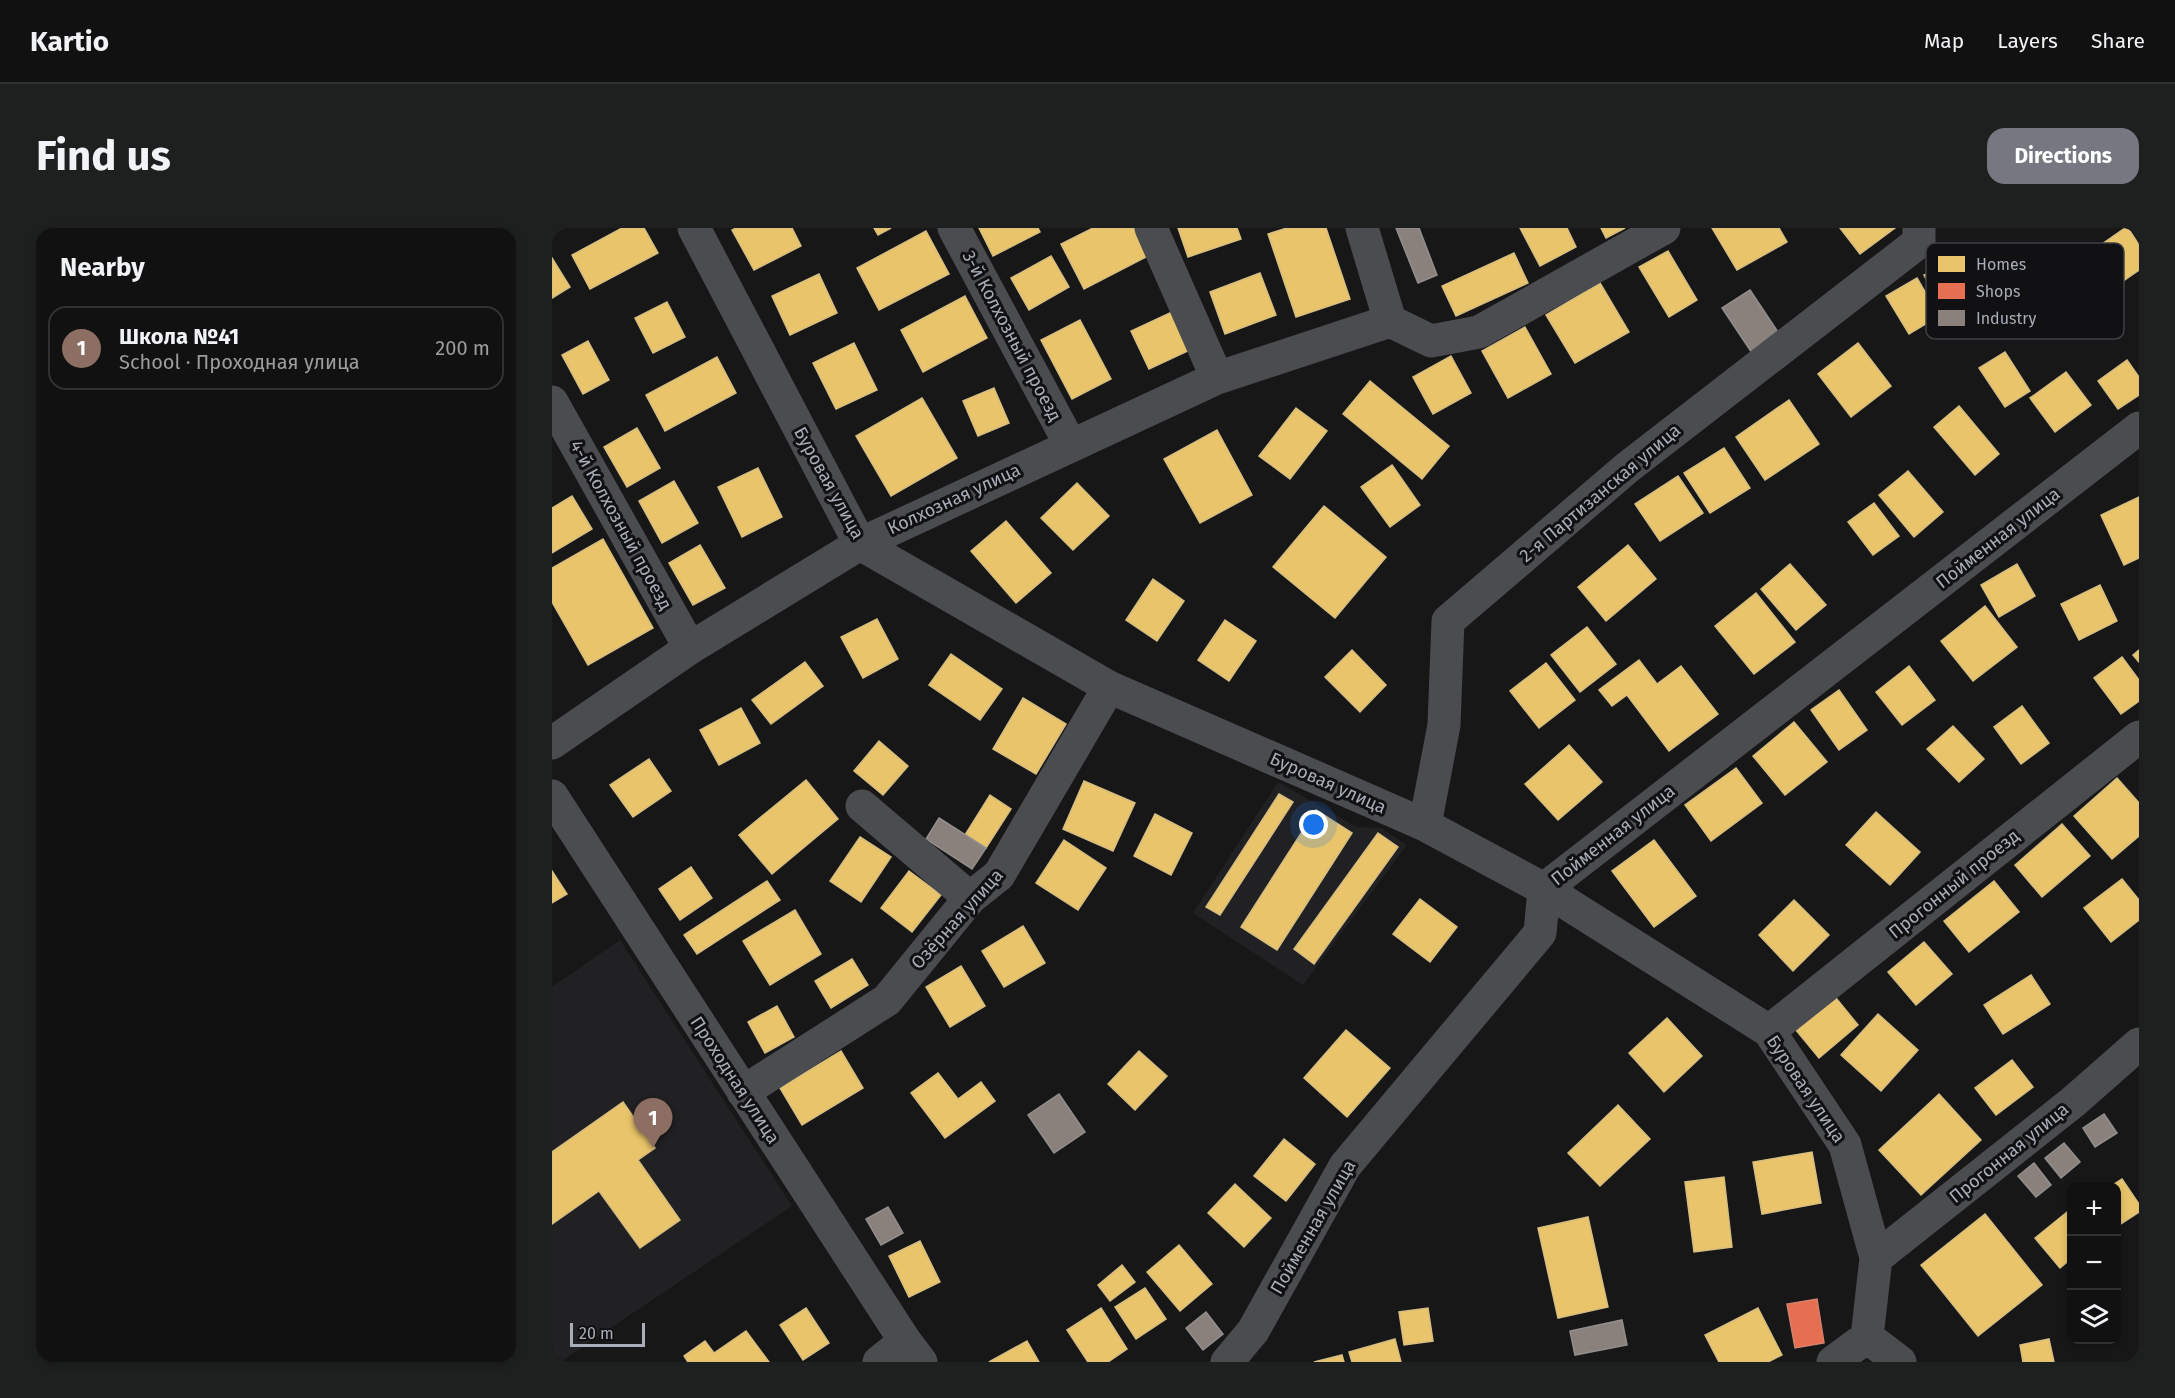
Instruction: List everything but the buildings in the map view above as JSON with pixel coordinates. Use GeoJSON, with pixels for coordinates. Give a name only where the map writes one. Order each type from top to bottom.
{"type":"FeatureCollection","features":[{"type":"Feature","properties":{"kind":"street","name":"Буровая улица"},"geometry":{"type":"LineString","coordinates":[[694,228],[860,544],[1109,687],[1425,825],[1544,889],[1769,1031],[1845,1146],[1876,1258],[1867,1337]]}},
{"type":"Feature","properties":{"kind":"street","name":"3-й Колхозный проезд"},"geometry":{"type":"LineString","coordinates":[[954,228],[1070,444]]}},
{"type":"Feature","properties":{"kind":"street"},"geometry":{"type":"LineString","coordinates":[[1151,228],[1217,378]]}},
{"type":"Feature","properties":{"kind":"street"},"geometry":{"type":"LineString","coordinates":[[1362,228],[1390,321],[1431,341],[1479,332],[1664,228]]}},
{"type":"Feature","properties":{"kind":"street","name":"2-я Партизанская улица"},"geometry":{"type":"LineString","coordinates":[[1425,825],[1444,725],[1448,621],[1628,467],[1919,235]]}},
{"type":"Feature","properties":{"kind":"street","name":"Колхозная улица"},"geometry":{"type":"LineString","coordinates":[[552,743],[690,648],[860,544],[1070,444],[1217,378],[1390,321]]}},
{"type":"Feature","properties":{"kind":"street","name":"4-й Колхозный проезд"},"geometry":{"type":"LineString","coordinates":[[552,402],[690,648]]}},
{"type":"Feature","properties":{"kind":"street","name":"Пойменная улица"},"geometry":{"type":"LineString","coordinates":[[1227,1362],[1253,1331],[1345,1166],[1540,933],[1544,889],[2139,429]]}},
{"type":"Feature","properties":{"kind":"street","name":"Озёрная улица"},"geometry":{"type":"LineString","coordinates":[[743,1092],[887,1000],[970,898],[999,875],[1109,687]]}},
{"type":"Feature","properties":{"kind":"street","name":"Прогонный проезд"},"geometry":{"type":"LineString","coordinates":[[1769,1031],[2139,736]]}},
{"type":"Feature","properties":{"kind":"street","name":"Проходная улица"},"geometry":{"type":"LineString","coordinates":[[552,796],[913,1352]]}},
{"type":"Feature","properties":{"kind":"street"},"geometry":{"type":"LineString","coordinates":[[862,806],[970,898]]}},
{"type":"Feature","properties":{"kind":"street","name":"Прогонная улица"},"geometry":{"type":"LineString","coordinates":[[1876,1258],[2073,1102],[2139,1044]]}},
{"type":"Feature","properties":{"kind":"street"},"geometry":{"type":"LineString","coordinates":[[1833,1362],[1867,1337],[1900,1362]]}},
{"type":"Feature","properties":{"kind":"street"},"geometry":{"type":"LineString","coordinates":[[879,1362],[913,1352]]}},
{"type":"Feature","properties":{"kind":"shaded area"},"geometry":{"type":"Polygon","coordinates":[[[1278,782],[1357,827],[1381,828],[1407,845],[1303,985],[1193,913],[1278,782]]]}},
{"type":"Feature","properties":{"kind":"shaded area"},"geometry":{"type":"Polygon","coordinates":[[[620,940],[792,1206],[560,1362],[552,1362],[552,987],[620,940]]]}},
{"type":"Feature","properties":{"kind":"place","name":"Школа №41"},"geometry":{"type":"Point","coordinates":[653,1148]}}]}
